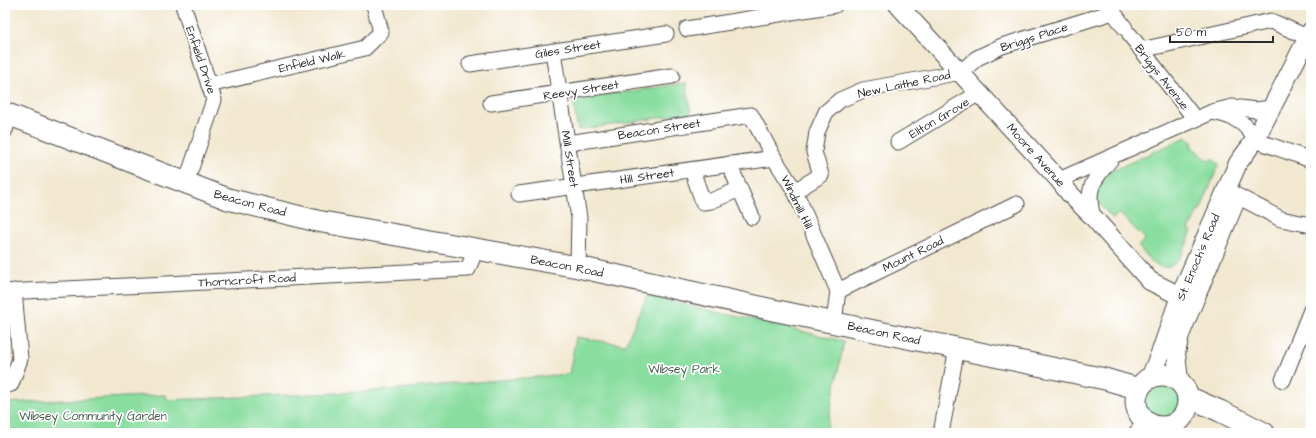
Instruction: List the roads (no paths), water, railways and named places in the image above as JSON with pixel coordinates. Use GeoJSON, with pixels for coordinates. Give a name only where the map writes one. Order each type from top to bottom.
{"type":"FeatureCollection","features":[{"type":"Feature","properties":{"kind":"main road","name":"Beacon Road"},"geometry":{"type":"LineString","coordinates":[[7,120],[228,199],[317,221],[578,267],[1106,379],[1144,384]]}},
{"type":"Feature","properties":{"kind":"main road"},"geometry":{"type":"LineString","coordinates":[[1158,375],[1175,378],[1183,389],[1188,406],[1184,416],[1177,422],[1154,429],[1141,417],[1137,408],[1136,399],[1144,384],[1158,375]]}},
{"type":"Feature","properties":{"kind":"main road"},"geometry":{"type":"LineString","coordinates":[[1183,389],[1220,411],[1264,433]]}},
{"type":"Feature","properties":{"kind":"street","name":"Enfield Drive"},"geometry":{"type":"LineString","coordinates":[[183,5],[214,100],[186,183]]}},
{"type":"Feature","properties":{"kind":"street","name":"Enfield Walk"},"geometry":{"type":"LineString","coordinates":[[209,85],[365,48],[381,32],[374,5]]}},
{"type":"Feature","properties":{"kind":"street"},"geometry":{"type":"LineString","coordinates":[[687,29],[835,5]]}},
{"type":"Feature","properties":{"kind":"street","name":"Moore Avenue"},"geometry":{"type":"LineString","coordinates":[[898,5],[961,72],[1150,281],[1180,296]]}},
{"type":"Feature","properties":{"kind":"street","name":"Briggs Place"},"geometry":{"type":"LineString","coordinates":[[961,72],[977,58],[1002,46],[1111,9]]}},
{"type":"Feature","properties":{"kind":"street","name":"Briggs Avenue"},"geometry":{"type":"LineString","coordinates":[[1111,9],[1195,119]]}},
{"type":"Feature","properties":{"kind":"street"},"geometry":{"type":"LineString","coordinates":[[1141,50],[1271,21],[1309,34]]}},
{"type":"Feature","properties":{"kind":"street","name":"Giles Street"},"geometry":{"type":"LineString","coordinates":[[470,64],[666,34]]}},
{"type":"Feature","properties":{"kind":"street","name":"St. Enoch's Road"},"geometry":{"type":"LineString","coordinates":[[1144,384],[1161,351],[1180,296],[1232,193],[1249,168],[1255,140],[1309,34]]}},
{"type":"Feature","properties":{"kind":"street","name":"Mill Street"},"geometry":{"type":"LineString","coordinates":[[553,52],[579,218],[578,267]]}},
{"type":"Feature","properties":{"kind":"street","name":"New Laithe Road"},"geometry":{"type":"LineString","coordinates":[[795,191],[821,175],[814,152],[816,132],[826,112],[840,100],[870,89],[961,72]]}},
{"type":"Feature","properties":{"kind":"street","name":"Reevy Street"},"geometry":{"type":"LineString","coordinates":[[491,103],[672,76]]}},
{"type":"Feature","properties":{"kind":"street","name":"Ellton Grove"},"geometry":{"type":"LineString","coordinates":[[898,142],[979,93]]}},
{"type":"Feature","properties":{"kind":"street"},"geometry":{"type":"LineString","coordinates":[[1059,180],[1212,112],[1232,107],[1256,110],[1271,108]]}},
{"type":"Feature","properties":{"kind":"street"},"geometry":{"type":"LineString","coordinates":[[1212,112],[1223,114],[1238,121],[1248,128],[1255,140],[1311,160]]}},
{"type":"Feature","properties":{"kind":"street","name":"Beacon Street"},"geometry":{"type":"LineString","coordinates":[[568,143],[751,115]]}},
{"type":"Feature","properties":{"kind":"street","name":"Windmill Hill"},"geometry":{"type":"LineString","coordinates":[[751,115],[774,158],[795,191],[838,291]]}},
{"type":"Feature","properties":{"kind":"street"},"geometry":{"type":"LineString","coordinates":[[1093,217],[1089,203],[1092,186],[1101,170],[1114,156]]}},
{"type":"Feature","properties":{"kind":"street","name":"Hill Street"},"geometry":{"type":"LineString","coordinates":[[519,194],[774,158]]}},
{"type":"Feature","properties":{"kind":"street"},"geometry":{"type":"LineString","coordinates":[[728,164],[752,217]]}},
{"type":"Feature","properties":{"kind":"street"},"geometry":{"type":"LineString","coordinates":[[692,170],[703,202],[711,201],[740,190]]}},
{"type":"Feature","properties":{"kind":"street"},"geometry":{"type":"LineString","coordinates":[[1232,193],[1280,219],[1311,225]]}},
{"type":"Feature","properties":{"kind":"street","name":"St. Enoch's Road"},"geometry":{"type":"LineString","coordinates":[[1183,389],[1176,353],[1180,335],[1232,193]]}},
{"type":"Feature","properties":{"kind":"street","name":"Mount Road"},"geometry":{"type":"LineString","coordinates":[[838,291],[1017,204]]}},
{"type":"Feature","properties":{"kind":"street","name":"Thorncroft Road"},"geometry":{"type":"LineString","coordinates":[[10,291],[468,270],[476,249]]}},
{"type":"Feature","properties":{"kind":"street"},"geometry":{"type":"LineString","coordinates":[[5,385],[11,384],[20,359],[10,291]]}},
{"type":"Feature","properties":{"kind":"street"},"geometry":{"type":"LineString","coordinates":[[834,322],[838,291]]}},
{"type":"Feature","properties":{"kind":"street"},"geometry":{"type":"LineString","coordinates":[[1282,380],[1311,310]]}},
{"type":"Feature","properties":{"kind":"street"},"geometry":{"type":"LineString","coordinates":[[941,433],[957,348]]}},
{"type":"Feature","properties":{"kind":"park label","name":"Wibsey Park"},"geometry":{"type":"Point","coordinates":[684,369]}},
{"type":"Feature","properties":{"kind":"park label","name":"Wibsey Community Garden"},"geometry":{"type":"Point","coordinates":[93,416]}}]}
